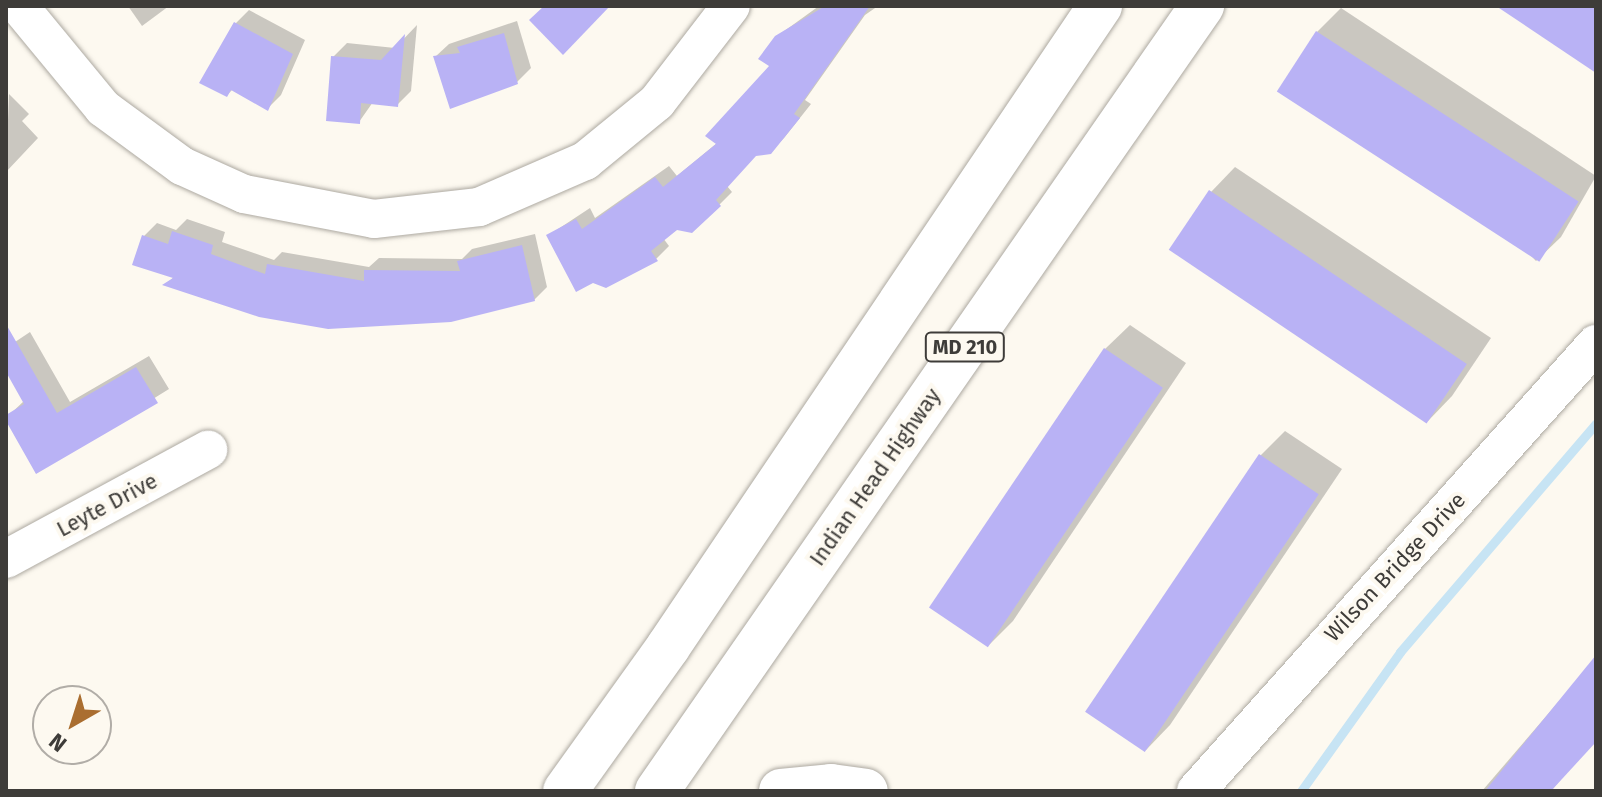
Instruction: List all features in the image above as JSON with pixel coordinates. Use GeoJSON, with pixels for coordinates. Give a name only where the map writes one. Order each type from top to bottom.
{"type":"FeatureCollection","features":[{"type":"Feature","properties":{"kind":"highway"},"geometry":{"type":"LineString","coordinates":[[565,791],[668,647],[1100,6]]}},
{"type":"Feature","properties":{"kind":"highway","name":"Indian Head Highway"},"geometry":{"type":"LineString","coordinates":[[657,791],[1202,6]]}},
{"type":"Feature","properties":{"kind":"highway"},"geometry":{"type":"LineString","coordinates":[[781,791],[831,786],[866,791]]}},
{"type":"Feature","properties":{"kind":"street"},"geometry":{"type":"LineString","coordinates":[[19,6],[103,108],[182,166],[257,197],[374,219],[479,207],[585,161],[657,102],[731,6]]}},
{"type":"Feature","properties":{"kind":"street","name":"Wilson Bridge Drive"},"geometry":{"type":"LineString","coordinates":[[1196,791],[1596,344]]}},
{"type":"Feature","properties":{"kind":"street","name":"Leyte Drive"},"geometry":{"type":"LineString","coordinates":[[6,559],[208,450]]}},
{"type":"Feature","properties":{"kind":"building"},"geometry":{"type":"Polygon","coordinates":[[[544,6],[610,6],[563,55],[529,20],[544,6]]]}},
{"type":"Feature","properties":{"kind":"building"},"geometry":{"type":"Polygon","coordinates":[[[825,6],[870,6],[794,114],[800,118],[771,154],[756,156],[716,200],[721,206],[692,233],[677,230],[651,251],[658,261],[606,288],[593,283],[576,292],[546,235],[576,219],[582,229],[655,177],[663,187],[716,144],[705,136],[769,66],[758,59],[775,36],[825,6]]]}},
{"type":"Feature","properties":{"kind":"building"},"geometry":{"type":"Polygon","coordinates":[[[1496,6],[1596,6],[1596,73],[1496,6]]]}},
{"type":"Feature","properties":{"kind":"building"},"geometry":{"type":"Polygon","coordinates":[[[234,22],[293,54],[268,111],[231,90],[227,97],[199,83],[234,22]]]}},
{"type":"Feature","properties":{"kind":"building"},"geometry":{"type":"Polygon","coordinates":[[[1316,31],[1579,201],[1539,262],[1277,91],[1316,31]]]}},
{"type":"Feature","properties":{"kind":"building"},"geometry":{"type":"Polygon","coordinates":[[[504,33],[518,84],[450,109],[433,56],[460,53],[457,47],[504,33]]]}},
{"type":"Feature","properties":{"kind":"building"},"geometry":{"type":"Polygon","coordinates":[[[405,34],[398,107],[361,103],[360,124],[326,121],[331,56],[381,60],[405,34]]]}},
{"type":"Feature","properties":{"kind":"building"},"geometry":{"type":"Polygon","coordinates":[[[1209,190],[1467,364],[1427,424],[1169,250],[1209,190]]]}},
{"type":"Feature","properties":{"kind":"building"},"geometry":{"type":"Polygon","coordinates":[[[172,231],[213,245],[211,254],[265,274],[267,264],[364,281],[364,270],[460,271],[457,261],[522,245],[535,301],[451,322],[328,329],[259,317],[162,285],[173,278],[132,265],[142,235],[168,244],[172,231]]]}},
{"type":"Feature","properties":{"kind":"building"},"geometry":{"type":"Polygon","coordinates":[[[6,324],[57,413],[136,367],[158,403],[36,474],[6,421],[6,415],[24,404],[6,372],[6,324]]]}},
{"type":"Feature","properties":{"kind":"building"},"geometry":{"type":"Polygon","coordinates":[[[1104,348],[1163,388],[988,647],[929,607],[1104,348]]]}},
{"type":"Feature","properties":{"kind":"building"},"geometry":{"type":"Polygon","coordinates":[[[1259,454],[1319,494],[1145,752],[1085,712],[1259,454]]]}},
{"type":"Feature","properties":{"kind":"building"},"geometry":{"type":"Polygon","coordinates":[[[1596,655],[1596,742],[1551,791],[1485,791],[1596,655]]]}},
{"type":"Feature","properties":{"kind":"waterway"},"geometry":{"type":"LineString","coordinates":[[1301,791],[1400,652],[1596,423]]}}]}
